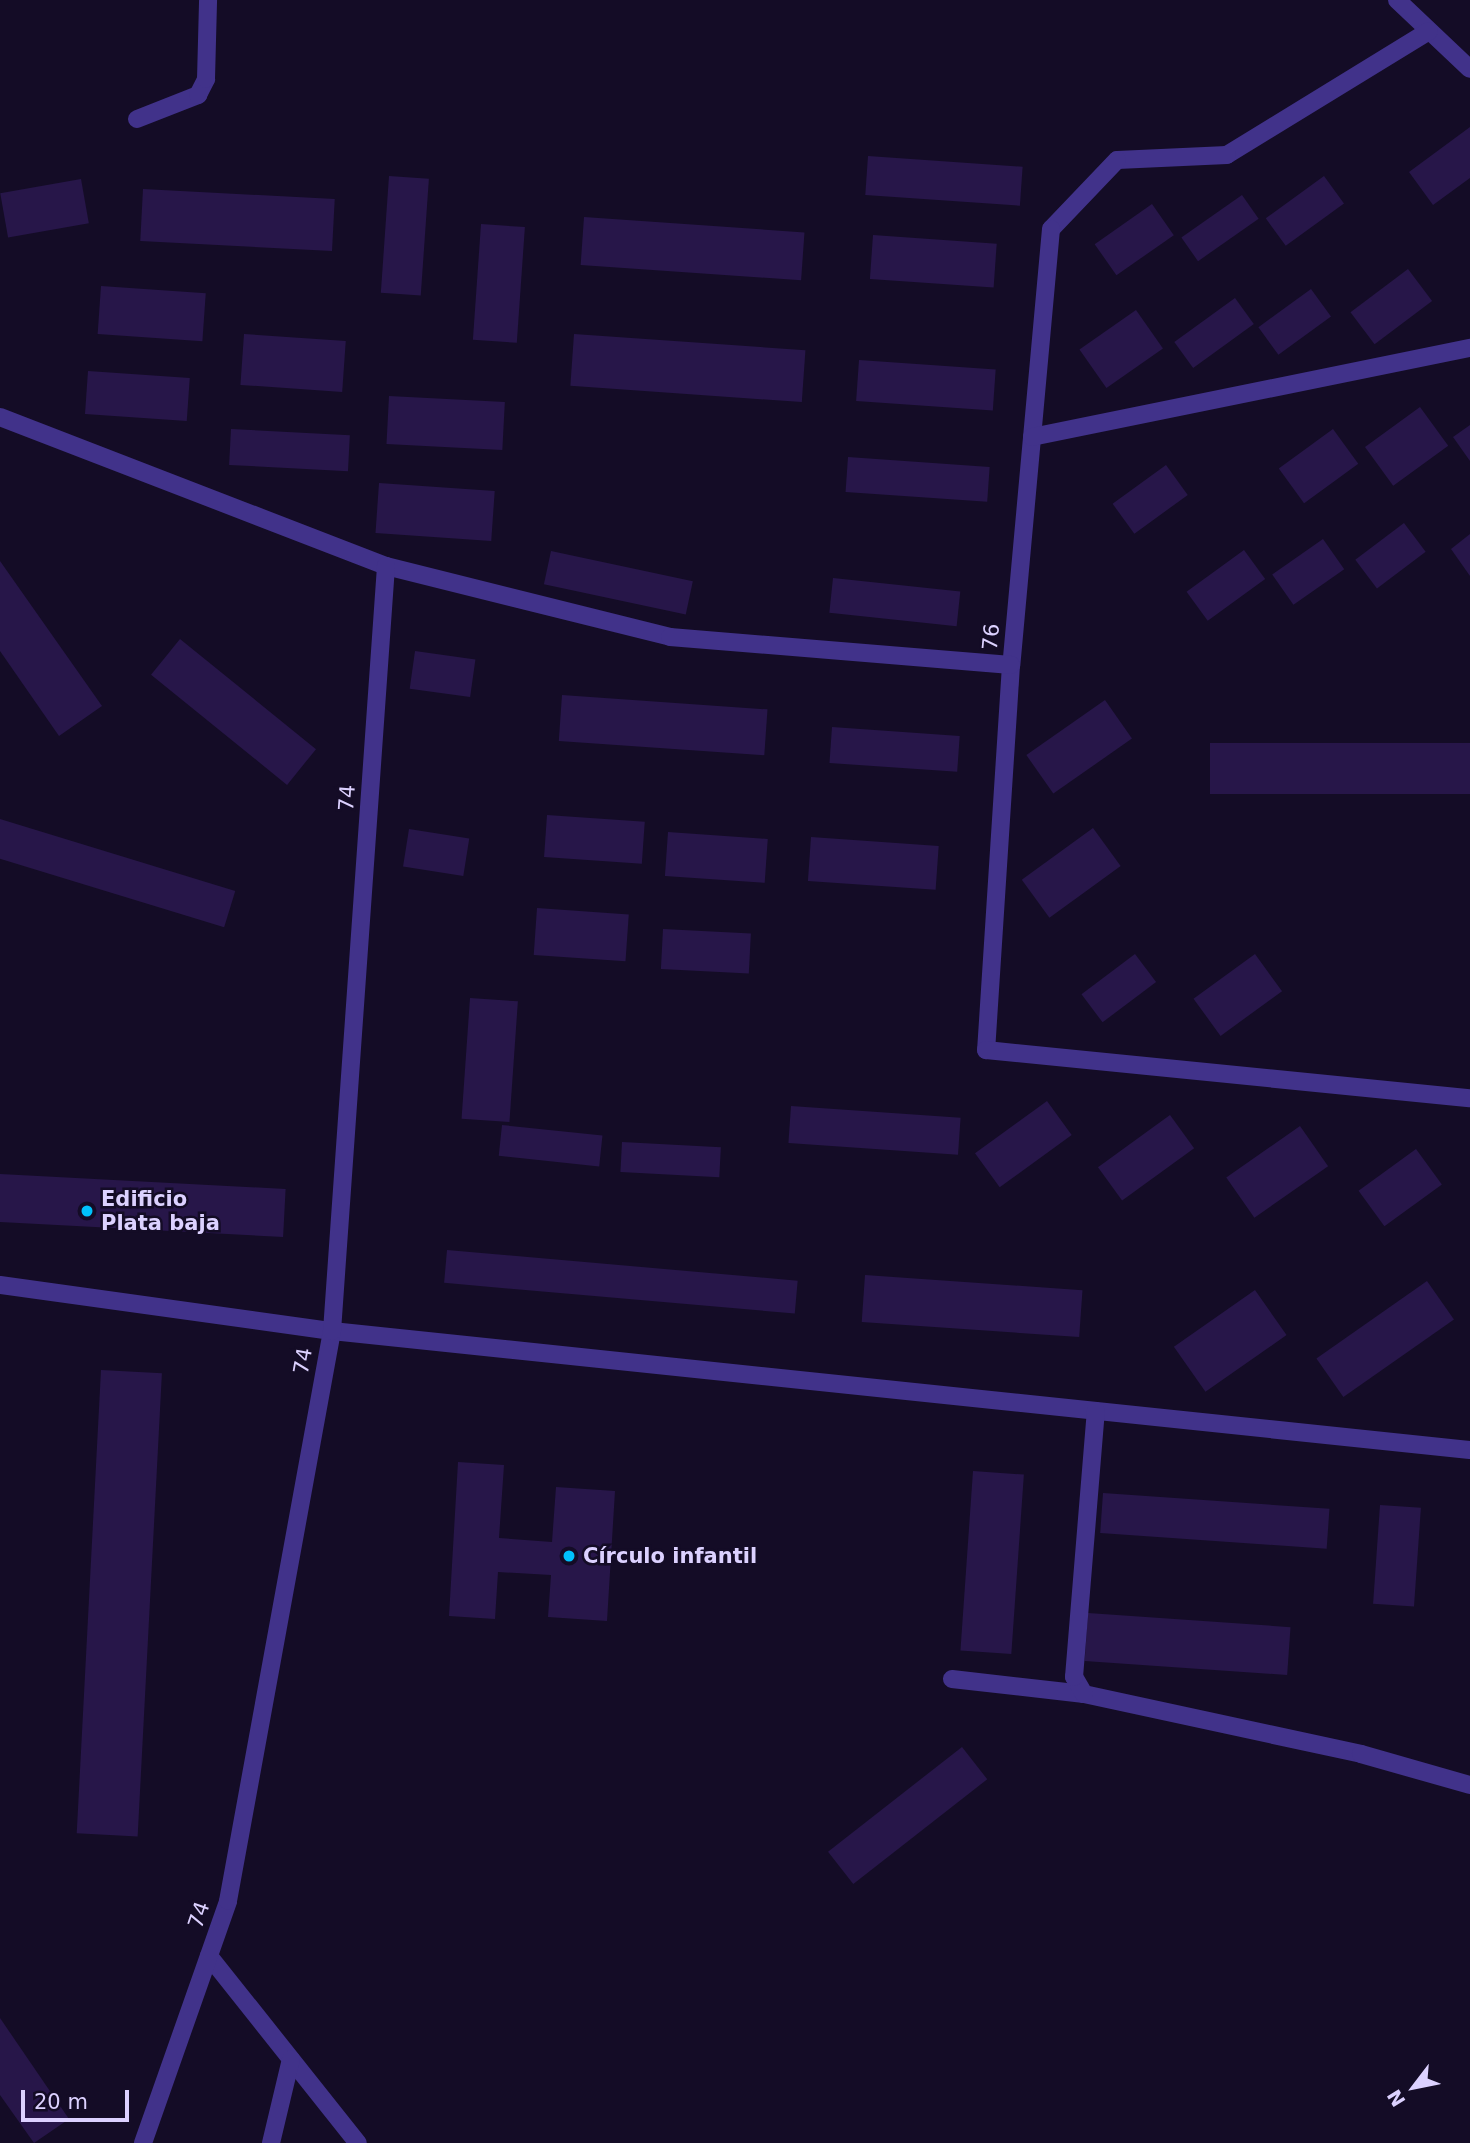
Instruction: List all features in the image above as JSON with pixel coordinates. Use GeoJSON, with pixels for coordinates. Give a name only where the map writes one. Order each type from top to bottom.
{"type":"FeatureCollection","features":[{"type":"Feature","properties":{"kind":"street"},"geometry":{"type":"LineString","coordinates":[[137,119],[198,95],[206,79],[208,0]]}},
{"type":"Feature","properties":{"kind":"street"},"geometry":{"type":"LineString","coordinates":[[1397,0],[1470,69]]}},
{"type":"Feature","properties":{"kind":"street","name":"76"},"geometry":{"type":"LineString","coordinates":[[1429,31],[1227,155],[1117,160],[1051,229],[1011,665],[986,1050],[1470,1098]]}},
{"type":"Feature","properties":{"kind":"street"},"geometry":{"type":"LineString","coordinates":[[1032,437],[1470,348]]}},
{"type":"Feature","properties":{"kind":"street"},"geometry":{"type":"LineString","coordinates":[[0,417],[386,566],[670,637],[1011,665]]}},
{"type":"Feature","properties":{"kind":"street","name":"74"},"geometry":{"type":"LineString","coordinates":[[143,2143],[228,1901],[331,1331],[386,566]]}},
{"type":"Feature","properties":{"kind":"street"},"geometry":{"type":"LineString","coordinates":[[0,1284],[331,1331],[1470,1450]]}},
{"type":"Feature","properties":{"kind":"street"},"geometry":{"type":"LineString","coordinates":[[1084,1694],[1074,1677],[1096,1411]]}},
{"type":"Feature","properties":{"kind":"street"},"geometry":{"type":"LineString","coordinates":[[953,1679],[1084,1694],[1361,1754],[1470,1785]]}},
{"type":"Feature","properties":{"kind":"street"},"geometry":{"type":"LineString","coordinates":[[209,1956],[358,2143]]}},
{"type":"Feature","properties":{"kind":"street"},"geometry":{"type":"LineString","coordinates":[[271,2143],[291,2059]]}},
{"type":"Feature","properties":{"kind":"building"},"geometry":{"type":"Polygon","coordinates":[[[1470,127],[1470,178],[1433,205],[1409,172],[1470,127]]]}},
{"type":"Feature","properties":{"kind":"building"},"geometry":{"type":"Polygon","coordinates":[[[868,156],[1023,167],[1020,206],[865,195],[868,156]]]}},
{"type":"Feature","properties":{"kind":"building"},"geometry":{"type":"Polygon","coordinates":[[[389,176],[429,179],[421,296],[381,293],[389,176]]]}},
{"type":"Feature","properties":{"kind":"building"},"geometry":{"type":"Polygon","coordinates":[[[1324,176],[1344,204],[1286,246],[1266,218],[1324,176]]]}},
{"type":"Feature","properties":{"kind":"building"},"geometry":{"type":"Polygon","coordinates":[[[81,179],[89,223],[8,238],[0,193],[81,179]]]}},
{"type":"Feature","properties":{"kind":"building"},"geometry":{"type":"Polygon","coordinates":[[[143,189],[335,199],[332,251],[140,241],[143,189]]]}},
{"type":"Feature","properties":{"kind":"building"},"geometry":{"type":"Polygon","coordinates":[[[1242,195],[1259,219],[1198,261],[1181,237],[1242,195]]]}},
{"type":"Feature","properties":{"kind":"building"},"geometry":{"type":"Polygon","coordinates":[[[1152,204],[1174,235],[1116,275],[1095,244],[1152,204]]]}},
{"type":"Feature","properties":{"kind":"building"},"geometry":{"type":"Polygon","coordinates":[[[584,217],[804,232],[801,280],[581,265],[584,217]]]}},
{"type":"Feature","properties":{"kind":"building"},"geometry":{"type":"Polygon","coordinates":[[[481,224],[525,227],[517,343],[473,340],[481,224]]]}},
{"type":"Feature","properties":{"kind":"building"},"geometry":{"type":"Polygon","coordinates":[[[873,235],[997,244],[994,288],[870,279],[873,235]]]}},
{"type":"Feature","properties":{"kind":"building"},"geometry":{"type":"Polygon","coordinates":[[[1408,269],[1432,301],[1375,344],[1350,312],[1408,269]]]}},
{"type":"Feature","properties":{"kind":"building"},"geometry":{"type":"Polygon","coordinates":[[[101,286],[206,293],[202,341],[98,334],[101,286]]]}},
{"type":"Feature","properties":{"kind":"building"},"geometry":{"type":"Polygon","coordinates":[[[1311,289],[1331,317],[1278,355],[1258,327],[1311,289]]]}},
{"type":"Feature","properties":{"kind":"building"},"geometry":{"type":"Polygon","coordinates":[[[1235,298],[1254,324],[1193,368],[1174,342],[1235,298]]]}},
{"type":"Feature","properties":{"kind":"building"},"geometry":{"type":"Polygon","coordinates":[[[1136,310],[1163,349],[1106,388],[1079,350],[1136,310]]]}},
{"type":"Feature","properties":{"kind":"building"},"geometry":{"type":"Polygon","coordinates":[[[244,334],[346,341],[342,392],[240,385],[244,334]]]}},
{"type":"Feature","properties":{"kind":"building"},"geometry":{"type":"Polygon","coordinates":[[[574,334],[805,350],[802,402],[570,386],[574,334]]]}},
{"type":"Feature","properties":{"kind":"building"},"geometry":{"type":"Polygon","coordinates":[[[859,360],[996,370],[993,410],[856,401],[859,360]]]}},
{"type":"Feature","properties":{"kind":"building"},"geometry":{"type":"Polygon","coordinates":[[[88,371],[190,378],[187,421],[85,414],[88,371]]]}},
{"type":"Feature","properties":{"kind":"building"},"geometry":{"type":"Polygon","coordinates":[[[389,396],[505,402],[502,450],[386,444],[389,396]]]}},
{"type":"Feature","properties":{"kind":"building"},"geometry":{"type":"Polygon","coordinates":[[[1420,407],[1448,446],[1393,486],[1365,447],[1420,407]]]}},
{"type":"Feature","properties":{"kind":"building"},"geometry":{"type":"Polygon","coordinates":[[[1470,425],[1470,461],[1453,437],[1470,425]]]}},
{"type":"Feature","properties":{"kind":"building"},"geometry":{"type":"Polygon","coordinates":[[[231,429],[350,435],[348,471],[229,465],[231,429]]]}},
{"type":"Feature","properties":{"kind":"building"},"geometry":{"type":"Polygon","coordinates":[[[1333,429],[1358,464],[1304,503],[1279,468],[1333,429]]]}},
{"type":"Feature","properties":{"kind":"building"},"geometry":{"type":"Polygon","coordinates":[[[848,457],[990,467],[987,502],[846,492],[848,457]]]}},
{"type":"Feature","properties":{"kind":"building"},"geometry":{"type":"Polygon","coordinates":[[[1166,465],[1188,495],[1134,534],[1113,504],[1166,465]]]}},
{"type":"Feature","properties":{"kind":"building"},"geometry":{"type":"Polygon","coordinates":[[[379,483],[495,491],[491,541],[376,533],[379,483]]]}},
{"type":"Feature","properties":{"kind":"building"},"geometry":{"type":"Polygon","coordinates":[[[1404,523],[1426,552],[1377,588],[1355,560],[1404,523]]]}},
{"type":"Feature","properties":{"kind":"building"},"geometry":{"type":"Polygon","coordinates":[[[1470,534],[1470,576],[1451,549],[1470,534]]]}},
{"type":"Feature","properties":{"kind":"building"},"geometry":{"type":"Polygon","coordinates":[[[1323,539],[1344,569],[1293,605],[1272,575],[1323,539]]]}},
{"type":"Feature","properties":{"kind":"building"},"geometry":{"type":"Polygon","coordinates":[[[1244,550],[1265,579],[1208,621],[1187,592],[1244,550]]]}},
{"type":"Feature","properties":{"kind":"building"},"geometry":{"type":"Polygon","coordinates":[[[551,551],[693,581],[686,614],[544,584],[551,551]]]}},
{"type":"Feature","properties":{"kind":"building"},"geometry":{"type":"Polygon","coordinates":[[[0,561],[102,706],[59,736],[0,651],[0,561]]]}},
{"type":"Feature","properties":{"kind":"building"},"geometry":{"type":"Polygon","coordinates":[[[833,578],[960,591],[957,626],[829,613],[833,578]]]}},
{"type":"Feature","properties":{"kind":"building"},"geometry":{"type":"Polygon","coordinates":[[[180,639],[316,749],[287,785],[151,675],[180,639]]]}},
{"type":"Feature","properties":{"kind":"building"},"geometry":{"type":"Polygon","coordinates":[[[415,651],[475,659],[470,697],[410,689],[415,651]]]}},
{"type":"Feature","properties":{"kind":"building"},"geometry":{"type":"Polygon","coordinates":[[[562,695],[767,709],[764,755],[559,741],[562,695]]]}},
{"type":"Feature","properties":{"kind":"building"},"geometry":{"type":"Polygon","coordinates":[[[1105,700],[1132,739],[1053,794],[1026,755],[1105,700]]]}},
{"type":"Feature","properties":{"kind":"building"},"geometry":{"type":"Polygon","coordinates":[[[832,727],[960,736],[957,772],[829,763],[832,727]]]}},
{"type":"Feature","properties":{"kind":"building"},"geometry":{"type":"Polygon","coordinates":[[[1210,743],[1470,743],[1470,794],[1210,794],[1210,743]]]}},
{"type":"Feature","properties":{"kind":"building"},"geometry":{"type":"Polygon","coordinates":[[[547,815],[645,822],[642,864],[544,857],[547,815]]]}},
{"type":"Feature","properties":{"kind":"building"},"geometry":{"type":"Polygon","coordinates":[[[0,819],[235,891],[224,927],[0,859],[0,819]]]}},
{"type":"Feature","properties":{"kind":"building"},"geometry":{"type":"Polygon","coordinates":[[[1093,828],[1121,866],[1049,918],[1022,880],[1093,828]]]}},
{"type":"Feature","properties":{"kind":"building"},"geometry":{"type":"Polygon","coordinates":[[[409,829],[469,839],[463,876],[403,867],[409,829]]]}},
{"type":"Feature","properties":{"kind":"building"},"geometry":{"type":"Polygon","coordinates":[[[668,832],[768,839],[765,883],[665,876],[668,832]]]}},
{"type":"Feature","properties":{"kind":"building"},"geometry":{"type":"Polygon","coordinates":[[[811,837],[939,846],[936,890],[808,881],[811,837]]]}},
{"type":"Feature","properties":{"kind":"building"},"geometry":{"type":"Polygon","coordinates":[[[537,908],[629,914],[625,961],[534,955],[537,908]]]}},
{"type":"Feature","properties":{"kind":"building"},"geometry":{"type":"Polygon","coordinates":[[[663,929],[751,934],[749,974],[661,969],[663,929]]]}},
{"type":"Feature","properties":{"kind":"building"},"geometry":{"type":"Polygon","coordinates":[[[1135,954],[1156,982],[1103,1022],[1081,994],[1135,954]]]}},
{"type":"Feature","properties":{"kind":"building"},"geometry":{"type":"Polygon","coordinates":[[[1255,954],[1282,991],[1221,1036],[1194,999],[1255,954]]]}},
{"type":"Feature","properties":{"kind":"building"},"geometry":{"type":"Polygon","coordinates":[[[470,998],[518,1001],[509,1122],[462,1119],[470,998]]]}},
{"type":"Feature","properties":{"kind":"building"},"geometry":{"type":"Polygon","coordinates":[[[1047,1101],[1072,1135],[1000,1187],[975,1153],[1047,1101]]]}},
{"type":"Feature","properties":{"kind":"building"},"geometry":{"type":"Polygon","coordinates":[[[791,1106],[961,1118],[958,1155],[788,1143],[791,1106]]]}},
{"type":"Feature","properties":{"kind":"building"},"geometry":{"type":"Polygon","coordinates":[[[1170,1115],[1194,1148],[1122,1200],[1098,1167],[1170,1115]]]}},
{"type":"Feature","properties":{"kind":"building"},"geometry":{"type":"Polygon","coordinates":[[[502,1125],[602,1136],[599,1166],[499,1156],[502,1125]]]}},
{"type":"Feature","properties":{"kind":"building"},"geometry":{"type":"Polygon","coordinates":[[[1300,1126],[1328,1166],[1254,1218],[1226,1178],[1300,1126]]]}},
{"type":"Feature","properties":{"kind":"building"},"geometry":{"type":"Polygon","coordinates":[[[622,1142],[721,1147],[719,1177],[620,1172],[622,1142]]]}},
{"type":"Feature","properties":{"kind":"building"},"geometry":{"type":"Polygon","coordinates":[[[1416,1149],[1442,1185],[1384,1226],[1359,1191],[1416,1149]]]}},
{"type":"Feature","properties":{"kind":"building"},"geometry":{"type":"Polygon","coordinates":[[[0,1174],[286,1189],[283,1237],[0,1222],[0,1174]]]}},
{"type":"Feature","properties":{"kind":"building"},"geometry":{"type":"Polygon","coordinates":[[[447,1250],[798,1281],[795,1314],[444,1283],[447,1250]]]}},
{"type":"Feature","properties":{"kind":"building"},"geometry":{"type":"Polygon","coordinates":[[[865,1275],[1082,1290],[1079,1337],[862,1322],[865,1275]]]}},
{"type":"Feature","properties":{"kind":"building"},"geometry":{"type":"Polygon","coordinates":[[[1427,1281],[1454,1320],[1343,1397],[1316,1358],[1427,1281]]]}},
{"type":"Feature","properties":{"kind":"building"},"geometry":{"type":"Polygon","coordinates":[[[1255,1290],[1287,1335],[1205,1392],[1174,1347],[1255,1290]]]}},
{"type":"Feature","properties":{"kind":"building"},"geometry":{"type":"Polygon","coordinates":[[[101,1370],[162,1373],[138,1837],[77,1833],[101,1370]]]}},
{"type":"Feature","properties":{"kind":"building"},"geometry":{"type":"Polygon","coordinates":[[[458,1462],[504,1465],[499,1538],[552,1542],[556,1487],[615,1491],[607,1621],[548,1617],[551,1575],[498,1572],[495,1619],[449,1616],[458,1462]]]}},
{"type":"Feature","properties":{"kind":"building"},"geometry":{"type":"Polygon","coordinates":[[[973,1471],[1024,1475],[1011,1654],[960,1651],[973,1471]]]}},
{"type":"Feature","properties":{"kind":"building"},"geometry":{"type":"Polygon","coordinates":[[[1103,1493],[1329,1509],[1327,1549],[1100,1533],[1103,1493]]]}},
{"type":"Feature","properties":{"kind":"building"},"geometry":{"type":"Polygon","coordinates":[[[1380,1505],[1421,1508],[1414,1607],[1373,1604],[1380,1505]]]}},
{"type":"Feature","properties":{"kind":"building"},"geometry":{"type":"Polygon","coordinates":[[[1088,1613],[1291,1627],[1287,1675],[1085,1661],[1088,1613]]]}},
{"type":"Feature","properties":{"kind":"building"},"geometry":{"type":"Polygon","coordinates":[[[962,1747],[987,1779],[853,1884],[828,1852],[962,1747]]]}},
{"type":"Feature","properties":{"kind":"building"},"geometry":{"type":"Polygon","coordinates":[[[0,2018],[69,2119],[34,2143],[0,2095],[0,2018]]]}},
{"type":"Feature","properties":{"kind":"place","name":"Edificio Plata baja"},"geometry":{"type":"Point","coordinates":[87,1211]}},
{"type":"Feature","properties":{"kind":"place","name":"Círculo infantil"},"geometry":{"type":"Point","coordinates":[569,1556]}}]}
